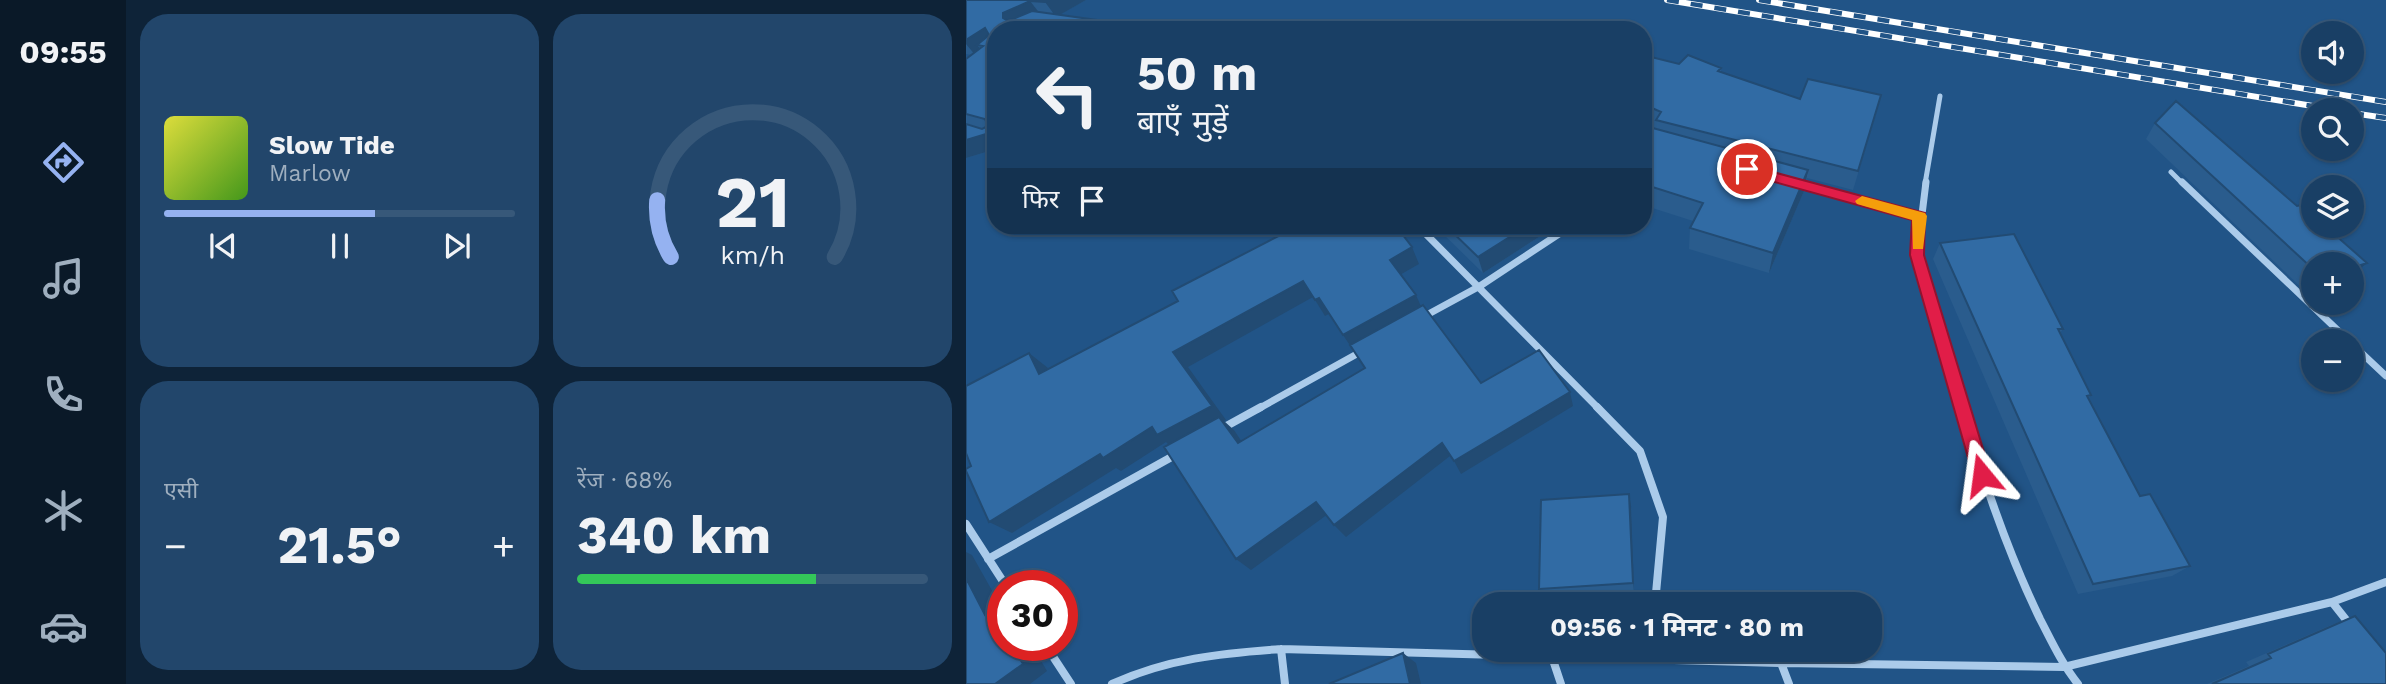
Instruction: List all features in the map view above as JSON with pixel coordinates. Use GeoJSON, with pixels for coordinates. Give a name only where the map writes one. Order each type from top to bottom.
{"type":"FeatureCollection","features":[{"type":"Feature","properties":{"kind":"street"},"geometry":{"type":"LineString","coordinates":[[1940,96],[1920,216],[1917,255],[1982,475],[2019,575],[2064,667],[2078,684]]}},
{"type":"Feature","properties":{"kind":"street"},"geometry":{"type":"LineString","coordinates":[[2171,172],[2335,329]]}},
{"type":"Feature","properties":{"kind":"street"},"geometry":{"type":"LineString","coordinates":[[1790,181],[1920,216]]}},
{"type":"Feature","properties":{"kind":"street"},"geometry":{"type":"LineString","coordinates":[[1427,235],[1640,451],[1663,517],[1656,592]]}},
{"type":"Feature","properties":{"kind":"street"},"geometry":{"type":"LineString","coordinates":[[1420,319],[1480,286],[1557,235]]}},
{"type":"Feature","properties":{"kind":"street"},"geometry":{"type":"LineString","coordinates":[[1216,432],[1372,346]]}},
{"type":"Feature","properties":{"kind":"street"},"geometry":{"type":"LineString","coordinates":[[2364,356],[2386,376]]}},
{"type":"Feature","properties":{"kind":"street"},"geometry":{"type":"LineString","coordinates":[[988,559],[1180,452]]}},
{"type":"Feature","properties":{"kind":"street"},"geometry":{"type":"LineString","coordinates":[[966,524],[995,570]]}},
{"type":"Feature","properties":{"kind":"street"},"geometry":{"type":"LineString","coordinates":[[1767,662],[2064,667],[2332,602],[2386,582]]}},
{"type":"Feature","properties":{"kind":"street"},"geometry":{"type":"LineString","coordinates":[[2332,602],[2355,630]]}},
{"type":"Feature","properties":{"kind":"street"},"geometry":{"type":"LineString","coordinates":[[1281,649],[1285,684]]}},
{"type":"Feature","properties":{"kind":"street"},"geometry":{"type":"LineString","coordinates":[[1112,684],[1140,670],[1203,654],[1281,649],[1472,655]]}},
{"type":"Feature","properties":{"kind":"street"},"geometry":{"type":"LineString","coordinates":[[1056,661],[1071,684]]}},
{"type":"Feature","properties":{"kind":"street"},"geometry":{"type":"LineString","coordinates":[[1554,662],[1561,684]]}},
{"type":"Feature","properties":{"kind":"street"},"geometry":{"type":"LineString","coordinates":[[1781,663],[1789,684]]}},
{"type":"Feature","properties":{"kind":"building"},"geometry":{"type":"Polygon","coordinates":[[[966,0],[1050,0],[1030,1],[1003,13],[1003,18],[1008,21],[987,21],[987,32],[985,28],[966,40],[966,0]]]}},
{"type":"Feature","properties":{"kind":"building"},"geometry":{"type":"Polygon","coordinates":[[[1032,11],[1104,21],[1008,21],[1032,11]]]}},
{"type":"Feature","properties":{"kind":"building"},"geometry":{"type":"Polygon","coordinates":[[[987,37],[987,124],[985,119],[966,114],[966,59],[983,46],[977,45],[987,37]]]}},
{"type":"Feature","properties":{"kind":"building"},"geometry":{"type":"Polygon","coordinates":[[[1688,55],[1721,68],[1718,71],[1800,99],[1808,79],[1881,95],[1858,171],[1656,120],[1661,112],[1652,108],[1652,57],[1679,64],[1688,55]]]}},
{"type":"Feature","properties":{"kind":"building"},"geometry":{"type":"Polygon","coordinates":[[[2176,101],[2297,206],[2301,205],[2301,238],[2339,238],[2355,252],[2301,252],[2301,258],[2155,123],[2176,101]]]}},
{"type":"Feature","properties":{"kind":"building"},"geometry":{"type":"Polygon","coordinates":[[[966,124],[982,129],[987,126],[987,134],[966,140],[966,124]]]}},
{"type":"Feature","properties":{"kind":"building"},"geometry":{"type":"Polygon","coordinates":[[[1652,128],[1808,170],[1773,253],[1690,228],[1703,203],[1652,187],[1652,128]]]}},
{"type":"Feature","properties":{"kind":"building"},"geometry":{"type":"Polygon","coordinates":[[[2014,234],[2063,329],[2058,329],[2091,395],[2087,396],[2140,496],[2150,494],[2190,566],[2093,584],[1940,243],[2014,234]]]}},
{"type":"Feature","properties":{"kind":"building"},"geometry":{"type":"Polygon","coordinates":[[[1281,235],[1403,235],[1412,247],[1390,260],[1416,295],[1343,335],[1319,298],[1315,300],[1303,281],[1173,352],[1212,406],[1157,435],[1152,427],[1103,458],[1100,454],[989,522],[966,471],[971,466],[966,453],[966,386],[1029,353],[1039,374],[1178,301],[1172,291],[1281,235]]]}},
{"type":"Feature","properties":{"kind":"building"},"geometry":{"type":"Polygon","coordinates":[[[1455,235],[1513,235],[1478,257],[1455,235]]]}},
{"type":"Feature","properties":{"kind":"building"},"geometry":{"type":"Polygon","coordinates":[[[1423,305],[1481,383],[1539,350],[1570,392],[1454,461],[1442,443],[1334,525],[1316,502],[1236,559],[1164,447],[1219,417],[1238,443],[1365,368],[1350,345],[1423,305]]]}},
{"type":"Feature","properties":{"kind":"building"},"geometry":{"type":"Polygon","coordinates":[[[1629,494],[1633,583],[1539,589],[1541,500],[1629,494]]]}},
{"type":"Feature","properties":{"kind":"building"},"geometry":{"type":"Polygon","coordinates":[[[966,578],[985,615],[987,613],[987,661],[1021,661],[1023,664],[995,684],[966,684],[966,578]]]}},
{"type":"Feature","properties":{"kind":"building"},"geometry":{"type":"Polygon","coordinates":[[[2355,616],[2386,653],[2386,684],[2212,684],[2271,658],[2268,654],[2355,616]]]}},
{"type":"Feature","properties":{"kind":"building"},"geometry":{"type":"Polygon","coordinates":[[[1403,653],[1410,684],[1329,684],[1403,653]]]}},
{"type":"Feature","properties":{"kind":"railway"},"geometry":{"type":"LineString","coordinates":[[1667,0],[2301,104]]}},
{"type":"Feature","properties":{"kind":"railway"},"geometry":{"type":"LineString","coordinates":[[1759,0],[2386,102]]}},
{"type":"Feature","properties":{"kind":"railway"},"geometry":{"type":"LineString","coordinates":[[2364,115],[2386,118]]}},
{"type":"Feature","properties":{"kind":"slow traffic"},"geometry":{"type":"LineString","coordinates":[[1862,201],[1920,216],[1918,246]]}},
{"type":"Feature","properties":{"kind":"route"},"geometry":{"type":"LineString","coordinates":[[1747,169],[1920,216],[1917,255],[1982,475]]}}]}
